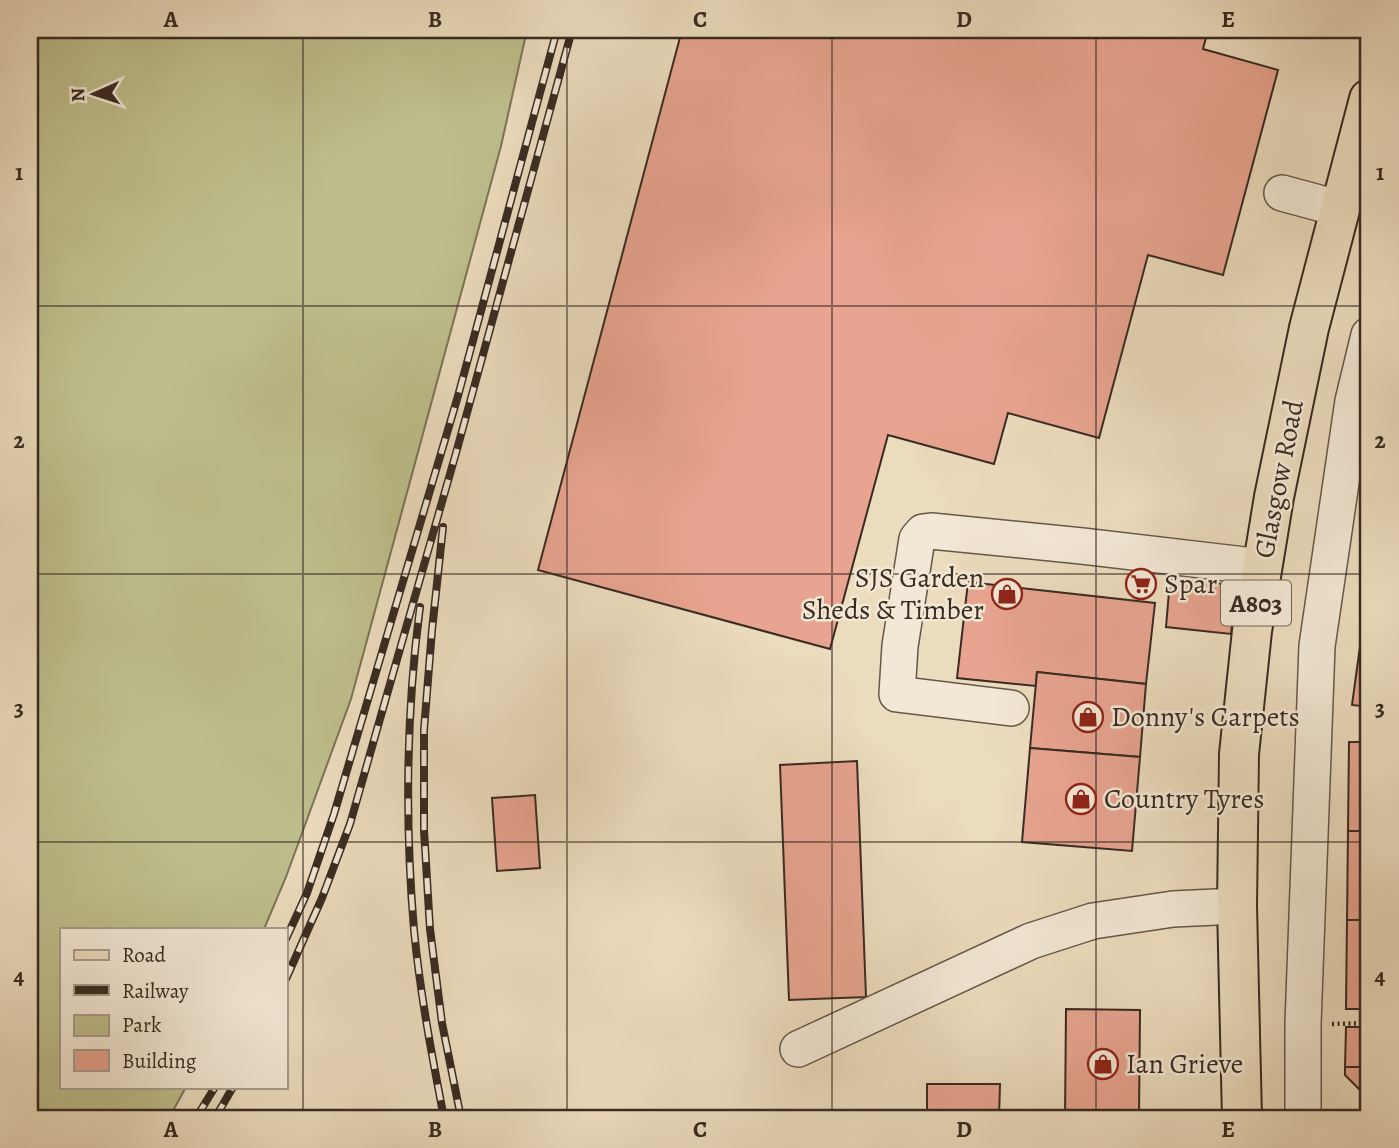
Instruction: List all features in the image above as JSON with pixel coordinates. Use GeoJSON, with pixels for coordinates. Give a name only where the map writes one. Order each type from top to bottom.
{"type":"FeatureCollection","features":[{"type":"Feature","properties":{"kind":"main road","name":"Glasgow Road"},"geometry":{"type":"LineString","coordinates":[[1242,1118],[1237,906],[1238,754],[1252,631],[1274,497],[1309,328],[1369,99]]}},
{"type":"Feature","properties":{"kind":"street"},"geometry":{"type":"LineString","coordinates":[[1282,193],[1341,209]]}},
{"type":"Feature","properties":{"kind":"street","name":"Glasgow Road"},"geometry":{"type":"LineString","coordinates":[[1303,1118],[1303,1024],[1317,646],[1353,401],[1369,335]]}},
{"type":"Feature","properties":{"kind":"street"},"geometry":{"type":"LineString","coordinates":[[1011,709],[897,694],[900,646],[917,539],[923,532],[1082,545],[1262,567]]}},
{"type":"Feature","properties":{"kind":"street"},"geometry":{"type":"LineString","coordinates":[[798,1049],[1031,941],[1093,920],[1173,909],[1237,906]]}},
{"type":"Feature","properties":{"kind":"green space"},"geometry":{"type":"Polygon","coordinates":[[[30,30],[527,30],[501,146],[351,699],[286,877],[264,928],[60,928],[60,1088],[185,1088],[169,1118],[30,1118],[30,30]]]}},
{"type":"Feature","properties":{"kind":"building"},"geometry":{"type":"Polygon","coordinates":[[[682,30],[958,30],[981,36],[982,30],[1208,30],[1203,49],[1278,70],[1223,275],[1148,255],[1099,438],[1008,413],[994,464],[888,435],[830,649],[538,570],[682,30]]]}},
{"type":"Feature","properties":{"kind":"building"},"geometry":{"type":"Polygon","coordinates":[[[1170,580],[1236,585],[1231,634],[1166,627],[1170,580]]]}},
{"type":"Feature","properties":{"kind":"building"},"geometry":{"type":"Polygon","coordinates":[[[968,582],[1155,603],[1146,684],[1037,672],[1036,686],[957,678],[968,582]]]}},
{"type":"Feature","properties":{"kind":"building"},"geometry":{"type":"Polygon","coordinates":[[[1369,582],[1369,618],[1364,617],[1369,582]]]}},
{"type":"Feature","properties":{"kind":"building"},"geometry":{"type":"Polygon","coordinates":[[[1364,617],[1369,618],[1369,707],[1352,705],[1364,617]]]}},
{"type":"Feature","properties":{"kind":"building","name":"Donny's Carpets"},"geometry":{"type":"Polygon","coordinates":[[[1037,672],[1146,684],[1140,757],[1030,748],[1037,672]]]}},
{"type":"Feature","properties":{"kind":"building"},"geometry":{"type":"Polygon","coordinates":[[[1349,742],[1369,742],[1369,831],[1348,831],[1349,742]]]}},
{"type":"Feature","properties":{"kind":"building","name":"Country Tyres"},"geometry":{"type":"Polygon","coordinates":[[[1030,748],[1140,757],[1132,851],[1022,842],[1030,748]]]}},
{"type":"Feature","properties":{"kind":"building"},"geometry":{"type":"Polygon","coordinates":[[[857,761],[866,997],[789,1000],[780,765],[857,761]]]}},
{"type":"Feature","properties":{"kind":"building"},"geometry":{"type":"Polygon","coordinates":[[[535,795],[540,868],[497,871],[492,798],[535,795]]]}},
{"type":"Feature","properties":{"kind":"building"},"geometry":{"type":"Polygon","coordinates":[[[1348,831],[1369,831],[1369,920],[1347,920],[1348,831]]]}},
{"type":"Feature","properties":{"kind":"building"},"geometry":{"type":"Polygon","coordinates":[[[1347,920],[1369,920],[1369,1009],[1346,1009],[1347,920]]]}},
{"type":"Feature","properties":{"kind":"building","name":"Ian Grieve"},"geometry":{"type":"Polygon","coordinates":[[[1066,1009],[1140,1010],[1139,1118],[1065,1118],[1066,1009]]]}},
{"type":"Feature","properties":{"kind":"building"},"geometry":{"type":"Polygon","coordinates":[[[1346,1027],[1369,1027],[1369,1067],[1345,1067],[1346,1027]]]}},
{"type":"Feature","properties":{"kind":"building"},"geometry":{"type":"Polygon","coordinates":[[[1345,1067],[1369,1067],[1369,1099],[1345,1075],[1345,1067]]]}},
{"type":"Feature","properties":{"kind":"building"},"geometry":{"type":"Polygon","coordinates":[[[927,1084],[1000,1084],[999,1118],[927,1118],[927,1084]]]}},
{"type":"Feature","properties":{"kind":"railway"},"geometry":{"type":"LineString","coordinates":[[287,937],[307,893],[334,814],[458,396],[557,30]]}},
{"type":"Feature","properties":{"kind":"railway"},"geometry":{"type":"LineString","coordinates":[[287,977],[322,898],[350,824],[456,453],[572,30]]}},
{"type":"Feature","properties":{"kind":"railway"},"geometry":{"type":"LineString","coordinates":[[443,527],[424,730],[424,830],[430,929],[442,1023],[461,1118]]}},
{"type":"Feature","properties":{"kind":"railway"},"geometry":{"type":"LineString","coordinates":[[420,607],[408,768],[409,849],[420,977],[444,1118]]}},
{"type":"Feature","properties":{"kind":"railway"},"geometry":{"type":"LineString","coordinates":[[196,1118],[214,1088]]}},
{"type":"Feature","properties":{"kind":"railway"},"geometry":{"type":"LineString","coordinates":[[215,1118],[232,1088]]}},
{"type":"Feature","properties":{"kind":"place","name":"Spar"},"geometry":{"type":"Point","coordinates":[1141,584]}},
{"type":"Feature","properties":{"kind":"place","name":"SJS Garden Sheds & Timber"},"geometry":{"type":"Point","coordinates":[1007,594]}},
{"type":"Feature","properties":{"kind":"place","name":"Donny's Carpets"},"geometry":{"type":"Point","coordinates":[1088,717]}},
{"type":"Feature","properties":{"kind":"place","name":"Country Tyres"},"geometry":{"type":"Point","coordinates":[1081,799]}},
{"type":"Feature","properties":{"kind":"place","name":"Ian Grieve"},"geometry":{"type":"Point","coordinates":[1103,1064]}}]}
